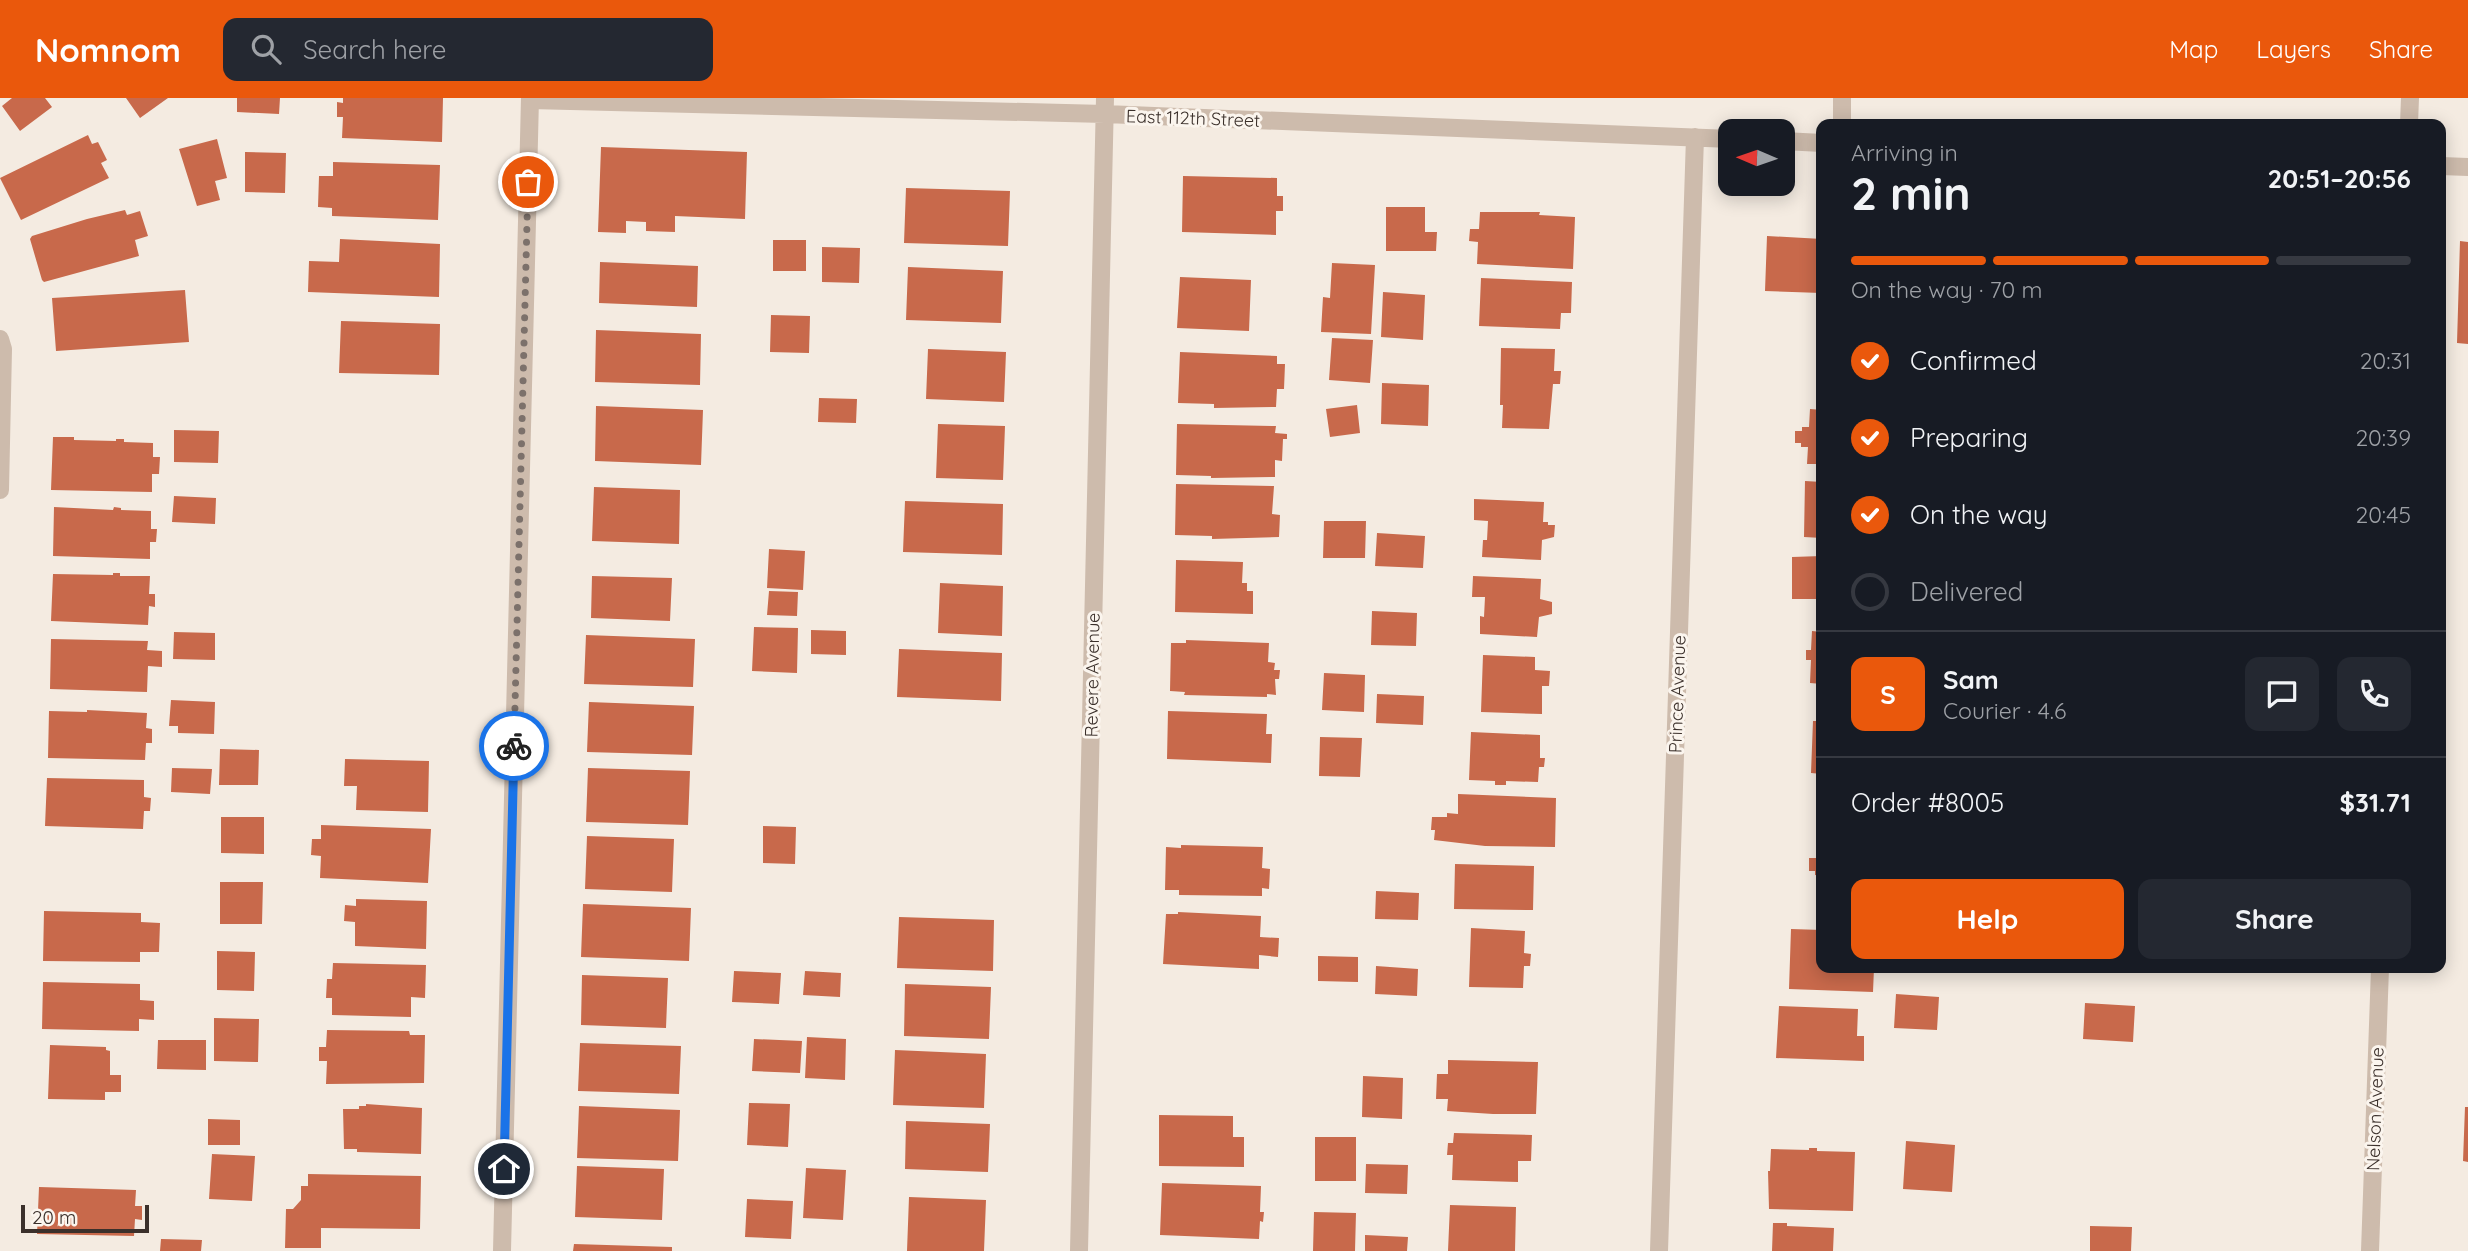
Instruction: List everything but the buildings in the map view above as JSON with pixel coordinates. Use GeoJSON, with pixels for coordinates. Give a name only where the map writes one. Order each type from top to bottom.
{"type":"FeatureCollection","features":[{"type":"Feature","properties":{"kind":"street"},"geometry":{"type":"LineString","coordinates":[[1842,98],[1842,119]]}},
{"type":"Feature","properties":{"kind":"street"},"geometry":{"type":"LineString","coordinates":[[2409,119],[2410,98]]}},
{"type":"Feature","properties":{"kind":"street"},"geometry":{"type":"LineString","coordinates":[[502,1251],[530,99]]}},
{"type":"Feature","properties":{"kind":"street","name":"East 112th Street"},"geometry":{"type":"LineString","coordinates":[[530,99],[1105,106],[1636,137],[1718,138]]}},
{"type":"Feature","properties":{"kind":"street","name":"Revere Avenue"},"geometry":{"type":"LineString","coordinates":[[1079,1251],[1105,106]]}},
{"type":"Feature","properties":{"kind":"street","name":"Prince Avenue"},"geometry":{"type":"LineString","coordinates":[[1659,1251],[1695,137]]}},
{"type":"Feature","properties":{"kind":"street"},"geometry":{"type":"LineString","coordinates":[[1796,142],[1816,143]]}},
{"type":"Feature","properties":{"kind":"street"},"geometry":{"type":"LineString","coordinates":[[2446,166],[2468,167]]}},
{"type":"Feature","properties":{"kind":"street"},"geometry":{"type":"LineString","coordinates":[[0,339],[3,349],[0,490]]}},
{"type":"Feature","properties":{"kind":"street","name":"Nelson Avenue"},"geometry":{"type":"LineString","coordinates":[[2370,1251],[2380,973]]}},
{"type":"Feature","properties":{"kind":"way so far"},"geometry":{"type":"LineString","coordinates":[[514,746],[528,182]]}},
{"type":"Feature","properties":{"kind":"route"},"geometry":{"type":"LineString","coordinates":[[504,1169],[514,746]]}}]}
